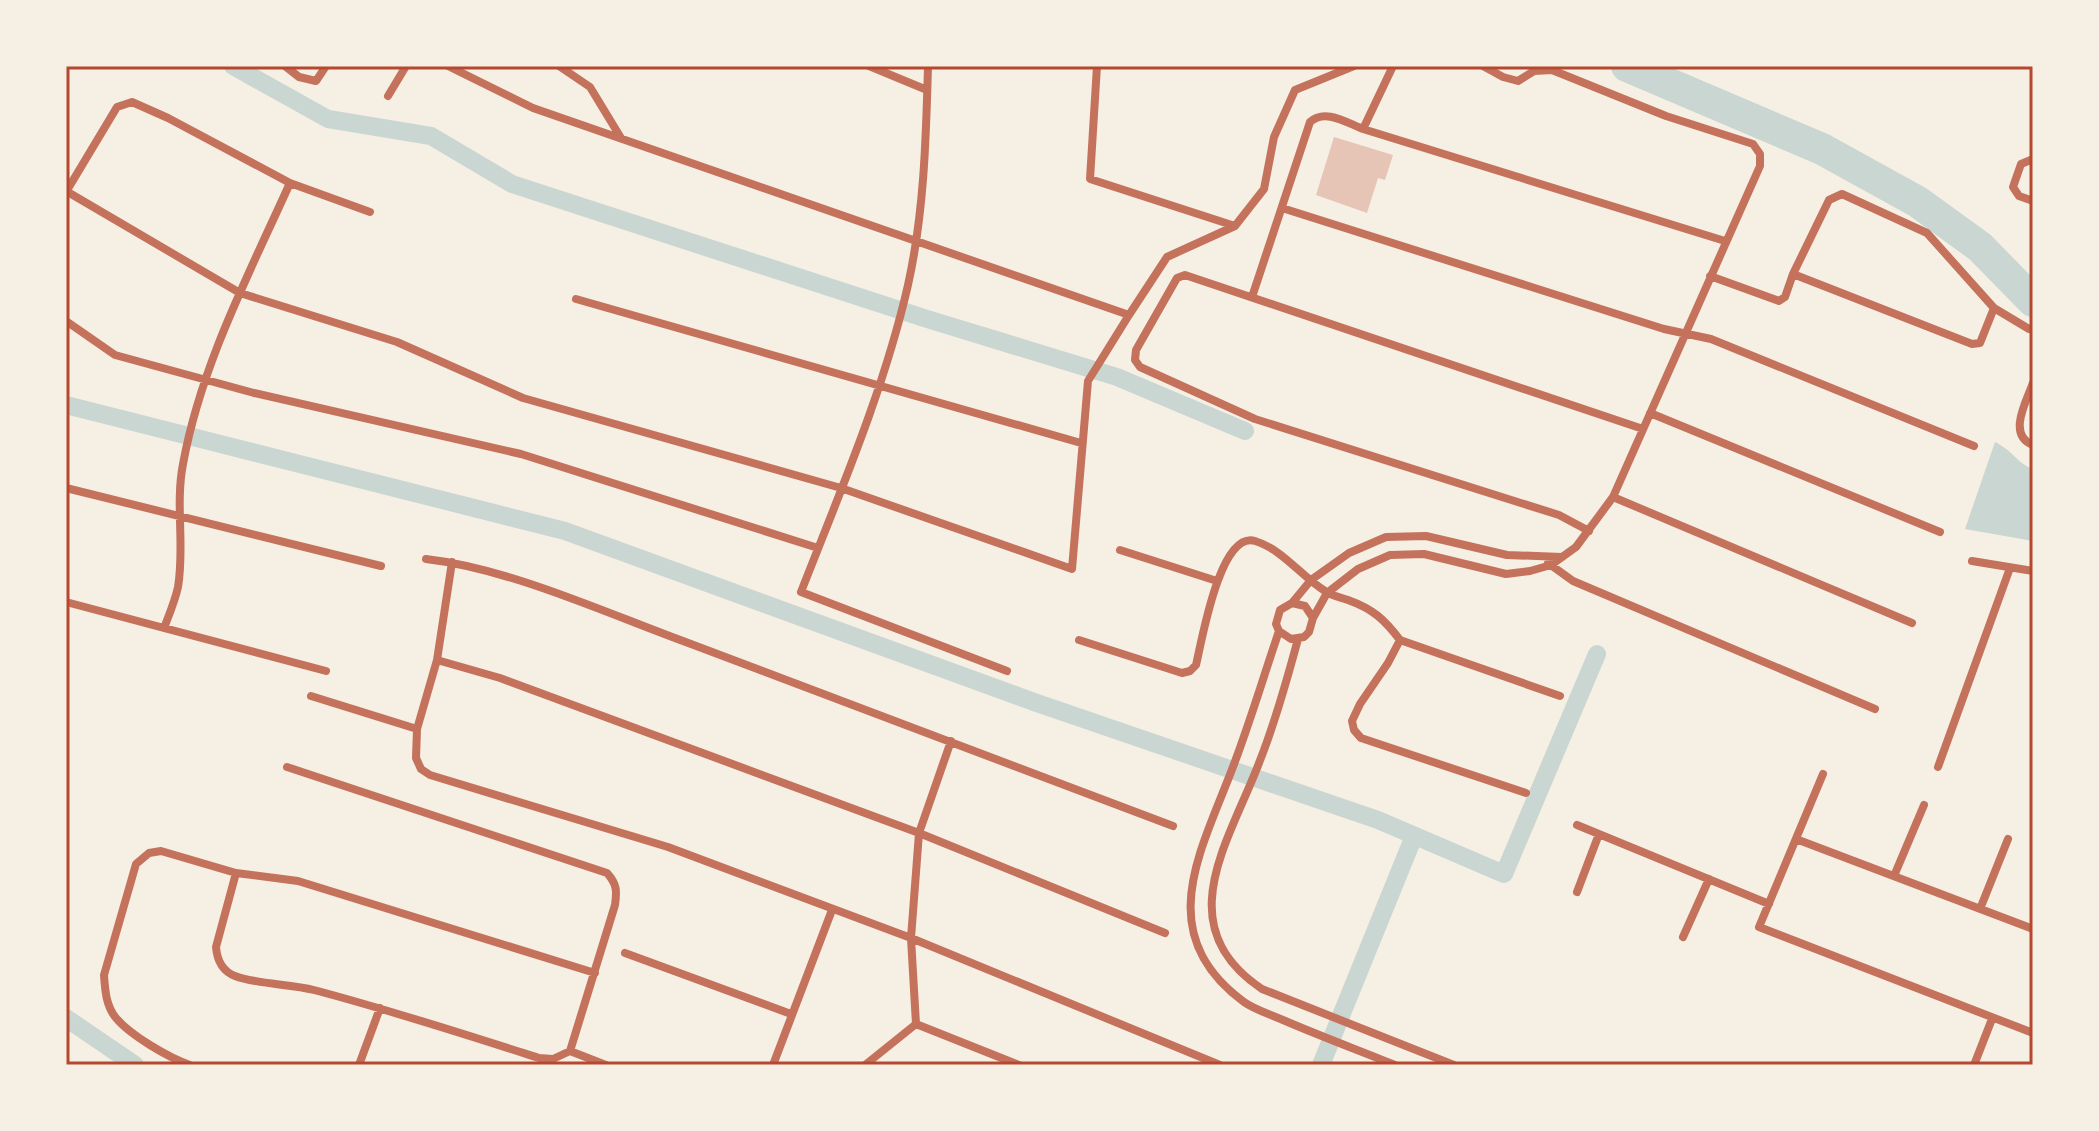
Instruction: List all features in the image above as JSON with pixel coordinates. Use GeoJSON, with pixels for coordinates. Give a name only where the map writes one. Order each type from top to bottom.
{"type":"FeatureCollection","features":[{"type":"Feature","properties":{"kind":"street"},"geometry":{"type":"LineString","coordinates":[[285,66],[299,77],[316,81],[326,66]]}},
{"type":"Feature","properties":{"kind":"street"},"geometry":{"type":"LineString","coordinates":[[388,96],[406,66]]}},
{"type":"Feature","properties":{"kind":"street"},"geometry":{"type":"LineString","coordinates":[[448,66],[533,108],[1129,315]]}},
{"type":"Feature","properties":{"kind":"street"},"geometry":{"type":"LineString","coordinates":[[559,66],[590,87],[622,138]]}},
{"type":"Feature","properties":{"kind":"street"},"geometry":{"type":"LineString","coordinates":[[869,66],[927,90]]}},
{"type":"Feature","properties":{"kind":"street"},"geometry":{"type":"LineString","coordinates":[[928,66],[924,186],[908,284],[879,384],[801,592],[1007,671]]}},
{"type":"Feature","properties":{"kind":"street"},"geometry":{"type":"LineString","coordinates":[[1097,66],[1090,179],[1235,226]]}},
{"type":"Feature","properties":{"kind":"street"},"geometry":{"type":"LineString","coordinates":[[370,212],[290,183],[132,102],[117,107],[66,191],[240,293],[397,342],[523,398],[841,488],[1072,569],[1088,381],[1167,257],[1235,226],[1264,189],[1274,137],[1295,90],[1354,66]]}},
{"type":"Feature","properties":{"kind":"street"},"geometry":{"type":"LineString","coordinates":[[1363,129],[1393,66]]}},
{"type":"Feature","properties":{"kind":"street"},"geometry":{"type":"LineString","coordinates":[[1483,66],[1518,81],[1534,71],[1552,70],[1666,116],[1753,144],[1760,154],[1760,166],[1613,497],[1589,531],[1563,557],[1551,565],[1506,574],[1424,554],[1390,555],[1358,569],[1327,593],[1309,632],[1298,639],[1291,639],[1279,631],[1276,624],[1280,610],[1292,603],[1311,580],[1349,553],[1386,537],[1426,536],[1507,555],[1563,557]]}},
{"type":"Feature","properties":{"kind":"street"},"geometry":{"type":"LineString","coordinates":[[1252,297],[1310,122],[1316,116],[1326,115],[1725,241]]}},
{"type":"Feature","properties":{"kind":"street"},"geometry":{"type":"LineString","coordinates":[[2033,159],[2021,164],[2013,187],[2019,196],[2033,201]]}},
{"type":"Feature","properties":{"kind":"street"},"geometry":{"type":"LineString","coordinates":[[164,628],[177,590],[178,517],[183,466],[205,379],[290,183]]}},
{"type":"Feature","properties":{"kind":"street"},"geometry":{"type":"LineString","coordinates":[[1710,276],[1779,301],[1785,297],[1829,200],[1842,194],[1927,233],[1994,308],[2029,329]]}},
{"type":"Feature","properties":{"kind":"street"},"geometry":{"type":"LineString","coordinates":[[1282,208],[1711,339],[1974,446]]}},
{"type":"Feature","properties":{"kind":"street"},"geometry":{"type":"LineString","coordinates":[[1793,274],[1972,344],[1980,343],[1994,308]]}},
{"type":"Feature","properties":{"kind":"street"},"geometry":{"type":"LineString","coordinates":[[1589,531],[1559,515],[1255,419],[1140,367],[1135,360],[1136,350],[1177,278],[1194,276],[1643,429]]}},
{"type":"Feature","properties":{"kind":"street"},"geometry":{"type":"LineString","coordinates":[[576,299],[1081,443]]}},
{"type":"Feature","properties":{"kind":"street"},"geometry":{"type":"LineString","coordinates":[[66,321],[115,355],[521,454],[818,548]]}},
{"type":"Feature","properties":{"kind":"street"},"geometry":{"type":"LineString","coordinates":[[2033,383],[2019,433],[2025,442],[2033,445]]}},
{"type":"Feature","properties":{"kind":"street"},"geometry":{"type":"LineString","coordinates":[[1650,413],[1940,532]]}},
{"type":"Feature","properties":{"kind":"street"},"geometry":{"type":"LineString","coordinates":[[66,488],[381,566]]}},
{"type":"Feature","properties":{"kind":"street"},"geometry":{"type":"LineString","coordinates":[[1613,497],[1912,623]]}},
{"type":"Feature","properties":{"kind":"street"},"geometry":{"type":"LineString","coordinates":[[1079,640],[1182,673],[1190,671],[1196,665],[1217,581],[1236,544],[1245,540],[1257,541],[1286,559],[1327,593],[1350,600],[1383,617],[1400,640],[1560,696]]}},
{"type":"Feature","properties":{"kind":"street"},"geometry":{"type":"LineString","coordinates":[[1120,550],[1217,581]]}},
{"type":"Feature","properties":{"kind":"street"},"geometry":{"type":"LineString","coordinates":[[1537,556],[1573,581],[1875,709]]}},
{"type":"Feature","properties":{"kind":"street"},"geometry":{"type":"LineString","coordinates":[[426,559],[452,562],[538,588],[1173,826]]}},
{"type":"Feature","properties":{"kind":"street"},"geometry":{"type":"LineString","coordinates":[[1972,561],[2033,571]]}},
{"type":"Feature","properties":{"kind":"street"},"geometry":{"type":"LineString","coordinates":[[452,562],[437,660],[417,729],[416,758],[421,769],[430,775],[668,847],[911,938],[1220,1065]]}},
{"type":"Feature","properties":{"kind":"street"},"geometry":{"type":"LineString","coordinates":[[1938,767],[2010,568]]}},
{"type":"Feature","properties":{"kind":"street"},"geometry":{"type":"LineString","coordinates":[[66,602],[326,671]]}},
{"type":"Feature","properties":{"kind":"street"},"geometry":{"type":"LineString","coordinates":[[1292,603],[1305,606],[1313,618]]}},
{"type":"Feature","properties":{"kind":"street"},"geometry":{"type":"LineString","coordinates":[[1279,631],[1239,751],[1202,844],[1192,880],[1189,906],[1196,941],[1210,969],[1247,1004],[1395,1065]]}},
{"type":"Feature","properties":{"kind":"street"},"geometry":{"type":"LineString","coordinates":[[1298,639],[1261,759],[1221,853],[1211,889],[1212,917],[1225,952],[1243,976],[1262,989],[1454,1065]]}},
{"type":"Feature","properties":{"kind":"street"},"geometry":{"type":"LineString","coordinates":[[1400,640],[1360,704],[1352,721],[1354,730],[1368,741],[1526,793]]}},
{"type":"Feature","properties":{"kind":"street"},"geometry":{"type":"LineString","coordinates":[[437,660],[500,678],[919,833],[1165,933]]}},
{"type":"Feature","properties":{"kind":"street"},"geometry":{"type":"LineString","coordinates":[[311,696],[417,729]]}},
{"type":"Feature","properties":{"kind":"street"},"geometry":{"type":"LineString","coordinates":[[916,1024],[911,938],[919,833],[951,741]]}},
{"type":"Feature","properties":{"kind":"street"},"geometry":{"type":"LineString","coordinates":[[287,767],[607,873],[615,881],[617,892],[570,1051]]}},
{"type":"Feature","properties":{"kind":"street"},"geometry":{"type":"LineString","coordinates":[[1823,774],[1759,927],[2033,1033]]}},
{"type":"Feature","properties":{"kind":"street"},"geometry":{"type":"LineString","coordinates":[[1894,876],[1924,805]]}},
{"type":"Feature","properties":{"kind":"street"},"geometry":{"type":"LineString","coordinates":[[1577,825],[1769,904]]}},
{"type":"Feature","properties":{"kind":"street"},"geometry":{"type":"LineString","coordinates":[[1577,892],[1599,834]]}},
{"type":"Feature","properties":{"kind":"street"},"geometry":{"type":"LineString","coordinates":[[1796,839],[2033,929]]}},
{"type":"Feature","properties":{"kind":"street"},"geometry":{"type":"LineString","coordinates":[[1980,909],[2008,839]]}},
{"type":"Feature","properties":{"kind":"street"},"geometry":{"type":"LineString","coordinates":[[1202,844],[1221,853]]}},
{"type":"Feature","properties":{"kind":"street"},"geometry":{"type":"LineString","coordinates":[[190,1065],[158,1050],[116,1019],[105,992],[104,975],[136,864],[149,853],[161,851],[236,873],[298,881],[595,973]]}},
{"type":"Feature","properties":{"kind":"street"},"geometry":{"type":"LineString","coordinates":[[236,873],[216,947],[217,958],[224,969],[235,976],[307,988],[539,1058],[553,1059],[570,1051],[606,1065]]}},
{"type":"Feature","properties":{"kind":"street"},"geometry":{"type":"LineString","coordinates":[[1683,937],[1709,879]]}},
{"type":"Feature","properties":{"kind":"street"},"geometry":{"type":"LineString","coordinates":[[773,1065],[832,910]]}},
{"type":"Feature","properties":{"kind":"street"},"geometry":{"type":"LineString","coordinates":[[625,953],[791,1014]]}},
{"type":"Feature","properties":{"kind":"street"},"geometry":{"type":"LineString","coordinates":[[359,1065],[380,1008]]}},
{"type":"Feature","properties":{"kind":"street"},"geometry":{"type":"LineString","coordinates":[[1974,1065],[1992,1019]]}},
{"type":"Feature","properties":{"kind":"street"},"geometry":{"type":"LineString","coordinates":[[865,1065],[916,1024]]}},
{"type":"Feature","properties":{"kind":"street"},"geometry":{"type":"LineString","coordinates":[[916,1024],[1019,1065]]}},
{"type":"Feature","properties":{"kind":"shaded area"},"geometry":{"type":"Polygon","coordinates":[[[1995,442],[2033,469],[2033,541],[1965,529],[1995,442]]]}},
{"type":"Feature","properties":{"kind":"building"},"geometry":{"type":"Polygon","coordinates":[[[1334,137],[1393,155],[1385,180],[1378,178],[1367,213],[1316,195],[1334,137]]]}},
{"type":"Feature","properties":{"kind":"waterway"},"geometry":{"type":"LineString","coordinates":[[233,66],[328,119],[431,136],[512,184],[924,318],[1117,377],[1245,431]]}},
{"type":"Feature","properties":{"kind":"waterway"},"geometry":{"type":"LineString","coordinates":[[1627,66],[1822,149],[1918,202],[1980,247],[2033,301]]}},
{"type":"Feature","properties":{"kind":"waterway"},"geometry":{"type":"LineString","coordinates":[[66,405],[565,531],[1034,702],[1378,820],[1504,874],[1597,654]]}},
{"type":"Feature","properties":{"kind":"waterway"},"geometry":{"type":"LineString","coordinates":[[1321,1065],[1414,836]]}},
{"type":"Feature","properties":{"kind":"waterway"},"geometry":{"type":"LineString","coordinates":[[66,1018],[135,1065]]}}]}
